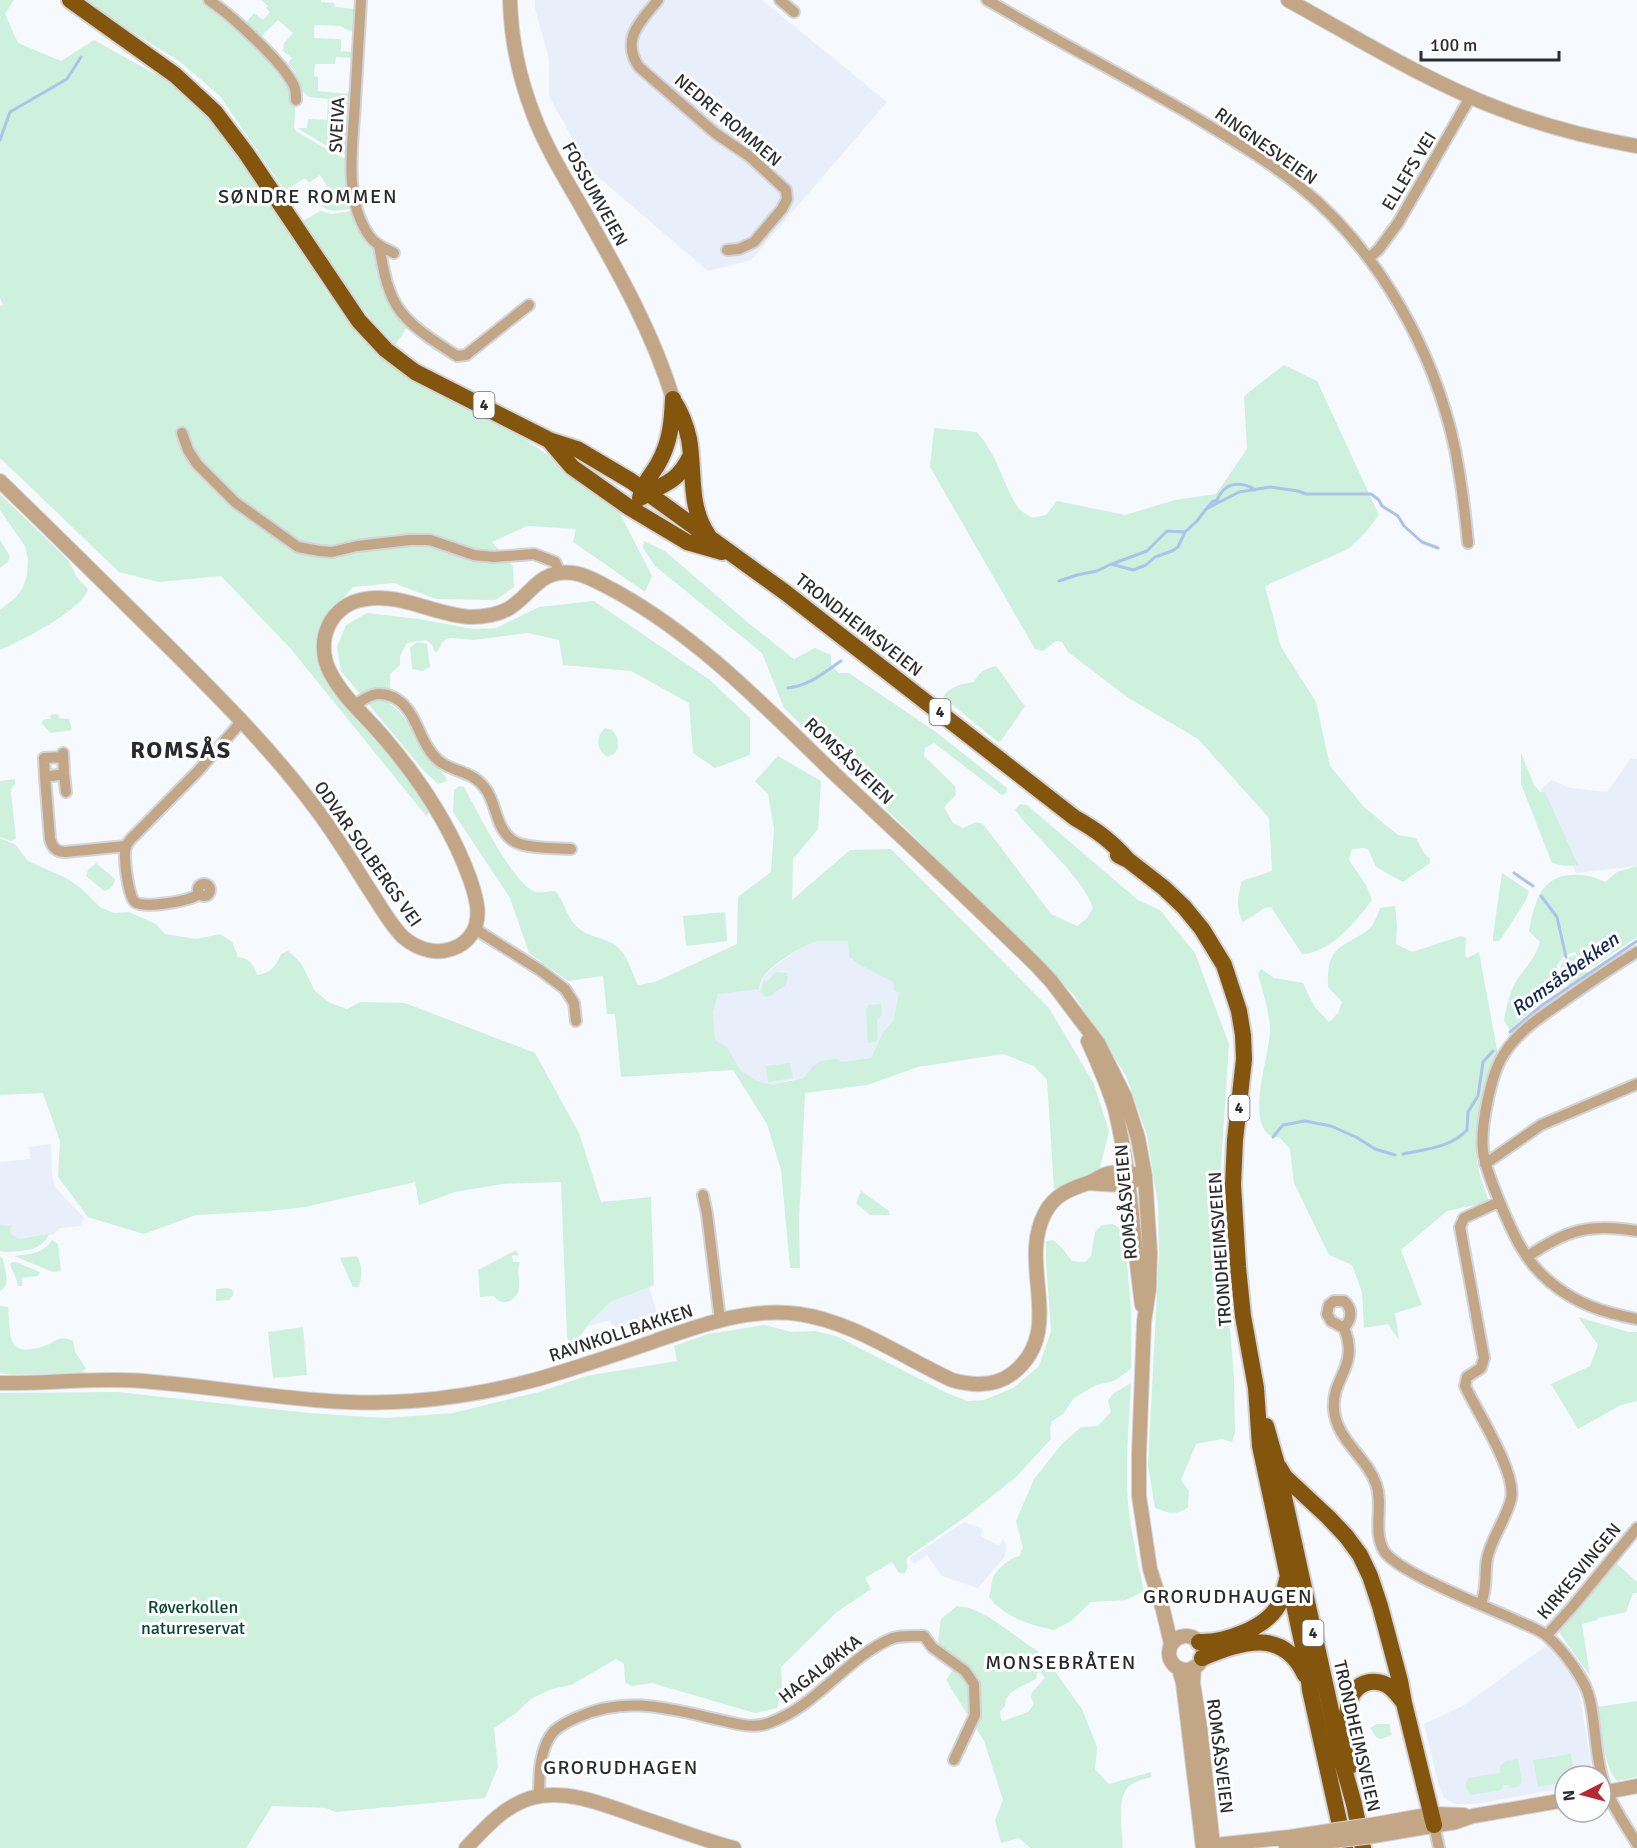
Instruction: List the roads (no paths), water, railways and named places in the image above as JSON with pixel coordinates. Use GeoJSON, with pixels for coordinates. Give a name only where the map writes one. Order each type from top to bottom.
{"type":"FeatureCollection","features":[{"type":"Feature","properties":{"kind":"highway","name":"TRONDHEIMSVEIEN"},"geometry":{"type":"LineString","coordinates":[[70,0],[175,75],[215,112],[246,153],[360,321],[381,345],[416,372],[549,440],[577,449],[731,553],[1075,818],[1103,835],[1128,860],[1175,898],[1202,929],[1224,965],[1237,1001],[1243,1035],[1244,1059],[1234,1154],[1235,1224],[1243,1316],[1256,1388],[1276,1461],[1339,1751],[1354,1804],[1369,1836]]}},
{"type":"Feature","properties":{"kind":"highway"},"geometry":{"type":"LineString","coordinates":[[673,399],[686,427],[694,501],[705,531],[711,540]]}},
{"type":"Feature","properties":{"kind":"highway"},"geometry":{"type":"LineString","coordinates":[[643,494],[666,448],[671,430],[673,399]]}},
{"type":"Feature","properties":{"kind":"highway","name":"TRONDHEIMSVEIEN"},"geometry":{"type":"LineString","coordinates":[[549,440],[572,467],[630,508],[687,542],[731,553]]}},
{"type":"Feature","properties":{"kind":"highway"},"geometry":{"type":"LineString","coordinates":[[643,494],[668,484],[676,478],[690,457]]}},
{"type":"Feature","properties":{"kind":"highway","name":"TRONDHEIMSVEIEN"},"geometry":{"type":"LineString","coordinates":[[1256,1388],[1260,1446],[1345,1848]]}},
{"type":"Feature","properties":{"kind":"highway"},"geometry":{"type":"LineString","coordinates":[[1276,1461],[1285,1477],[1346,1536],[1366,1567],[1380,1606],[1400,1681],[1434,1823]]}},
{"type":"Feature","properties":{"kind":"highway"},"geometry":{"type":"LineString","coordinates":[[1195,1651],[1213,1641],[1243,1633],[1269,1618],[1281,1602],[1288,1575]]}},
{"type":"Feature","properties":{"kind":"highway"},"geometry":{"type":"LineString","coordinates":[[1195,1651],[1265,1642],[1274,1643],[1292,1654],[1302,1668],[1310,1690]]}},
{"type":"Feature","properties":{"kind":"highway"},"geometry":{"type":"LineString","coordinates":[[1354,1804],[1346,1722],[1352,1697],[1361,1686],[1378,1682],[1392,1688],[1404,1703]]}},
{"type":"Feature","properties":{"kind":"street"},"geometry":{"type":"LineString","coordinates":[[209,0],[245,30],[276,62],[294,87],[296,100]]}},
{"type":"Feature","properties":{"kind":"street","name":"SVEIVA"},"geometry":{"type":"LineString","coordinates":[[362,0],[352,169],[358,210],[369,235],[379,245],[394,253]]}},
{"type":"Feature","properties":{"kind":"street","name":"FOSSUMVEIEN"},"geometry":{"type":"LineString","coordinates":[[510,0],[516,56],[534,118],[633,300],[673,399]]}},
{"type":"Feature","properties":{"kind":"street","name":"NEDRE ROMMEN"},"geometry":{"type":"LineString","coordinates":[[658,0],[633,34],[631,46],[633,58],[639,67],[715,133],[749,156],[786,190],[786,202],[782,209],[754,242],[739,249],[727,250]]}},
{"type":"Feature","properties":{"kind":"street"},"geometry":{"type":"LineString","coordinates":[[780,0],[794,12]]}},
{"type":"Feature","properties":{"kind":"street","name":"RINGNESVEIEN"},"geometry":{"type":"LineString","coordinates":[[987,0],[1234,140],[1299,186],[1349,234],[1369,258],[1404,314],[1438,391],[1456,458],[1468,543]]}},
{"type":"Feature","properties":{"kind":"street"},"geometry":{"type":"LineString","coordinates":[[1288,0],[1399,60],[1507,112],[1559,129],[1637,146]]}},
{"type":"Feature","properties":{"kind":"street","name":"ELLEFS VEI"},"geometry":{"type":"LineString","coordinates":[[1369,258],[1379,249],[1398,223],[1471,96]]}},
{"type":"Feature","properties":{"kind":"street","name":"SVEIVA"},"geometry":{"type":"LineString","coordinates":[[379,245],[388,287],[401,312],[425,333],[460,357],[466,355],[529,305]]}},
{"type":"Feature","properties":{"kind":"street"},"geometry":{"type":"LineString","coordinates":[[182,432],[196,464],[235,502],[298,546],[332,552],[357,546],[430,540],[474,555],[494,557],[534,554],[555,562],[560,573],[545,577],[510,608],[485,616],[458,615],[380,597],[358,600],[339,610],[327,627],[323,649],[329,671],[409,768],[452,837],[474,891],[478,910],[475,928],[565,989],[572,998],[576,1021]]}},
{"type":"Feature","properties":{"kind":"street","name":"ODVAR SOLBERGS VEI"},"geometry":{"type":"LineString","coordinates":[[0,481],[242,721],[333,832],[385,915],[401,936],[420,948],[442,951],[464,942],[475,928]]}},
{"type":"Feature","properties":{"kind":"street","name":"ROMSÅSVEIEN"},"geometry":{"type":"LineString","coordinates":[[560,573],[578,574],[637,603],[686,637],[723,667],[1022,951],[1051,981],[1098,1043],[1125,1097],[1138,1138],[1145,1176],[1150,1262],[1144,1322],[1139,1496],[1153,1584],[1163,1610],[1171,1644],[1170,1660],[1179,1669],[1183,1683],[1206,1847]]}},
{"type":"Feature","properties":{"kind":"street"},"geometry":{"type":"LineString","coordinates":[[355,705],[374,694],[387,695],[398,700],[412,717],[436,758],[469,774],[486,790],[501,826],[512,840],[529,845],[571,849]]}},
{"type":"Feature","properties":{"kind":"street"},"geometry":{"type":"LineString","coordinates":[[199,894],[187,900],[143,905],[136,903],[130,894],[126,846],[199,770],[242,721]]}},
{"type":"Feature","properties":{"kind":"street"},"geometry":{"type":"LineString","coordinates":[[66,792],[63,755],[44,758],[50,839],[56,850],[64,852],[126,846]]}},
{"type":"Feature","properties":{"kind":"street"},"geometry":{"type":"LineString","coordinates":[[45,777],[64,774]]}},
{"type":"Feature","properties":{"kind":"street"},"geometry":{"type":"LineString","coordinates":[[1637,952],[1533,1022],[1509,1047],[1502,1056],[1487,1104],[1482,1149],[1485,1164],[1512,1233],[1527,1257],[1548,1281],[1581,1303],[1609,1314],[1637,1319]]}},
{"type":"Feature","properties":{"kind":"street","name":"ROMSÅSVEIEN"},"geometry":{"type":"LineString","coordinates":[[1080,1021],[1114,1106],[1127,1178],[1144,1322]]}},
{"type":"Feature","properties":{"kind":"street"},"geometry":{"type":"LineString","coordinates":[[1485,1164],[1541,1125],[1637,1084]]}},
{"type":"Feature","properties":{"kind":"street","name":"RAVNKOLLBAKKEN"},"geometry":{"type":"LineString","coordinates":[[0,1383],[129,1380],[303,1400],[369,1403],[413,1401],[468,1395],[536,1380],[720,1320],[760,1313],[787,1313],[815,1317],[852,1330],[952,1380],[977,1385],[1000,1380],[1021,1366],[1036,1343],[1039,1321],[1036,1238],[1045,1213],[1054,1201],[1065,1192],[1105,1174],[1127,1178],[1145,1176]]}},
{"type":"Feature","properties":{"kind":"street"},"geometry":{"type":"LineString","coordinates":[[703,1195],[720,1320]]}},
{"type":"Feature","properties":{"kind":"street"},"geometry":{"type":"LineString","coordinates":[[1481,1604],[1486,1590],[1487,1558],[1507,1511],[1512,1492],[1509,1476],[1486,1424],[1465,1386],[1467,1377],[1481,1368],[1484,1358],[1460,1227],[1461,1221],[1468,1215],[1499,1202]]}},
{"type":"Feature","properties":{"kind":"street"},"geometry":{"type":"LineString","coordinates":[[1527,1257],[1552,1240],[1570,1232],[1614,1227],[1637,1231]]}},
{"type":"Feature","properties":{"kind":"street"},"geometry":{"type":"LineString","coordinates":[[1344,1328],[1350,1352],[1347,1367],[1335,1394],[1335,1418],[1344,1439],[1371,1473],[1376,1485],[1379,1497],[1378,1531],[1382,1547],[1388,1556],[1445,1589],[1546,1635],[1581,1678],[1590,1698],[1600,1764]]}},
{"type":"Feature","properties":{"kind":"street","name":"KIRKESVINGEN"},"geometry":{"type":"LineString","coordinates":[[1546,1635],[1637,1528]]}},
{"type":"Feature","properties":{"kind":"street","name":"ROMSÅSVEIEN"},"geometry":{"type":"LineString","coordinates":[[1163,1610],[1174,1621],[1195,1651],[1193,1683],[1200,1727],[1206,1847]]}},
{"type":"Feature","properties":{"kind":"street","name":"HAGALØKKA"},"geometry":{"type":"LineString","coordinates":[[539,1797],[541,1763],[555,1731],[596,1709],[628,1704],[654,1706],[739,1724],[766,1725],[802,1708],[851,1665],[877,1647],[894,1638],[910,1636],[924,1636],[932,1647],[964,1671],[974,1684],[975,1715],[954,1760]]}},
{"type":"Feature","properties":{"kind":"street"},"geometry":{"type":"LineString","coordinates":[[1171,1644],[1176,1638],[1195,1651],[1185,1670],[1179,1669]]}},
{"type":"Feature","properties":{"kind":"street"},"geometry":{"type":"LineString","coordinates":[[1613,1791],[1637,1786]]}},
{"type":"Feature","properties":{"kind":"street"},"geometry":{"type":"LineString","coordinates":[[471,1846],[489,1824],[512,1807],[531,1798],[560,1795],[582,1799],[734,1848]]}},
{"type":"Feature","properties":{"kind":"street"},"geometry":{"type":"LineString","coordinates":[[1206,1847],[1324,1837],[1369,1836],[1434,1823],[1456,1822],[1473,1816],[1553,1802]]}},
{"type":"Feature","properties":{"kind":"street"},"geometry":{"type":"LineString","coordinates":[[1613,1806],[1637,1844]]}},
{"type":"Feature","properties":{"kind":"street"},"geometry":{"type":"LineString","coordinates":[[1434,1823],[1439,1848]]}},
{"type":"Feature","properties":{"kind":"street"},"geometry":{"type":"LineString","coordinates":[[1266,1848],[1324,1837]]}},
{"type":"Feature","properties":{"kind":"waterway"},"geometry":{"type":"LineString","coordinates":[[0,140],[10,112],[67,79],[81,57]]}},
{"type":"Feature","properties":{"kind":"waterway"},"geometry":{"type":"LineString","coordinates":[[1207,508],[1229,486],[1241,484],[1255,490]]}},
{"type":"Feature","properties":{"kind":"waterway"},"geometry":{"type":"LineString","coordinates":[[1059,581],[1097,571],[1111,564],[1133,570],[1146,565],[1155,557],[1178,547],[1185,532],[1206,509],[1239,492],[1270,487],[1306,494],[1371,494],[1379,500],[1382,506],[1398,516],[1404,526],[1422,542],[1438,548]]}},
{"type":"Feature","properties":{"kind":"waterway"},"geometry":{"type":"LineString","coordinates":[[1112,564],[1147,551],[1167,531],[1185,532]]}},
{"type":"Feature","properties":{"kind":"waterway"},"geometry":{"type":"LineString","coordinates":[[788,688],[810,681],[841,661]]}},
{"type":"Feature","properties":{"kind":"waterway"},"geometry":{"type":"LineString","coordinates":[[1514,873],[1533,886]]}},
{"type":"Feature","properties":{"kind":"waterway"},"geometry":{"type":"LineString","coordinates":[[1541,896],[1557,917],[1566,957]]}},
{"type":"Feature","properties":{"kind":"waterway","name":"Romsåsbekken"},"geometry":{"type":"LineString","coordinates":[[1510,1032],[1541,1006],[1637,941]]}},
{"type":"Feature","properties":{"kind":"waterway","name":"Romsåsbekken"},"geometry":{"type":"LineString","coordinates":[[1403,1154],[1445,1144],[1467,1130],[1468,1112],[1478,1096],[1483,1062],[1493,1051]]}},
{"type":"Feature","properties":{"kind":"waterway","name":"Romsåsbekken"},"geometry":{"type":"LineString","coordinates":[[1273,1137],[1283,1125],[1305,1121],[1331,1126],[1356,1137],[1375,1149],[1395,1155]]}},
{"type":"Feature","properties":{"kind":"district","name":"SØNDRE ROMMEN"},"geometry":{"type":"Point","coordinates":[308,196]}},
{"type":"Feature","properties":{"kind":"district","name":"ROMSÅS"},"geometry":{"type":"Point","coordinates":[181,750]}},
{"type":"Feature","properties":{"kind":"district","name":"GRORUDHAUGEN"},"geometry":{"type":"Point","coordinates":[1228,1596]}},
{"type":"Feature","properties":{"kind":"district","name":"MONSEBRÅTEN"},"geometry":{"type":"Point","coordinates":[1061,1662]}},
{"type":"Feature","properties":{"kind":"district","name":"GRORUDHAGEN"},"geometry":{"type":"Point","coordinates":[621,1767]}},
{"type":"Feature","properties":{"kind":"park label","name":"Røverkollen naturreservat"},"geometry":{"type":"Point","coordinates":[193,1617]}}]}
